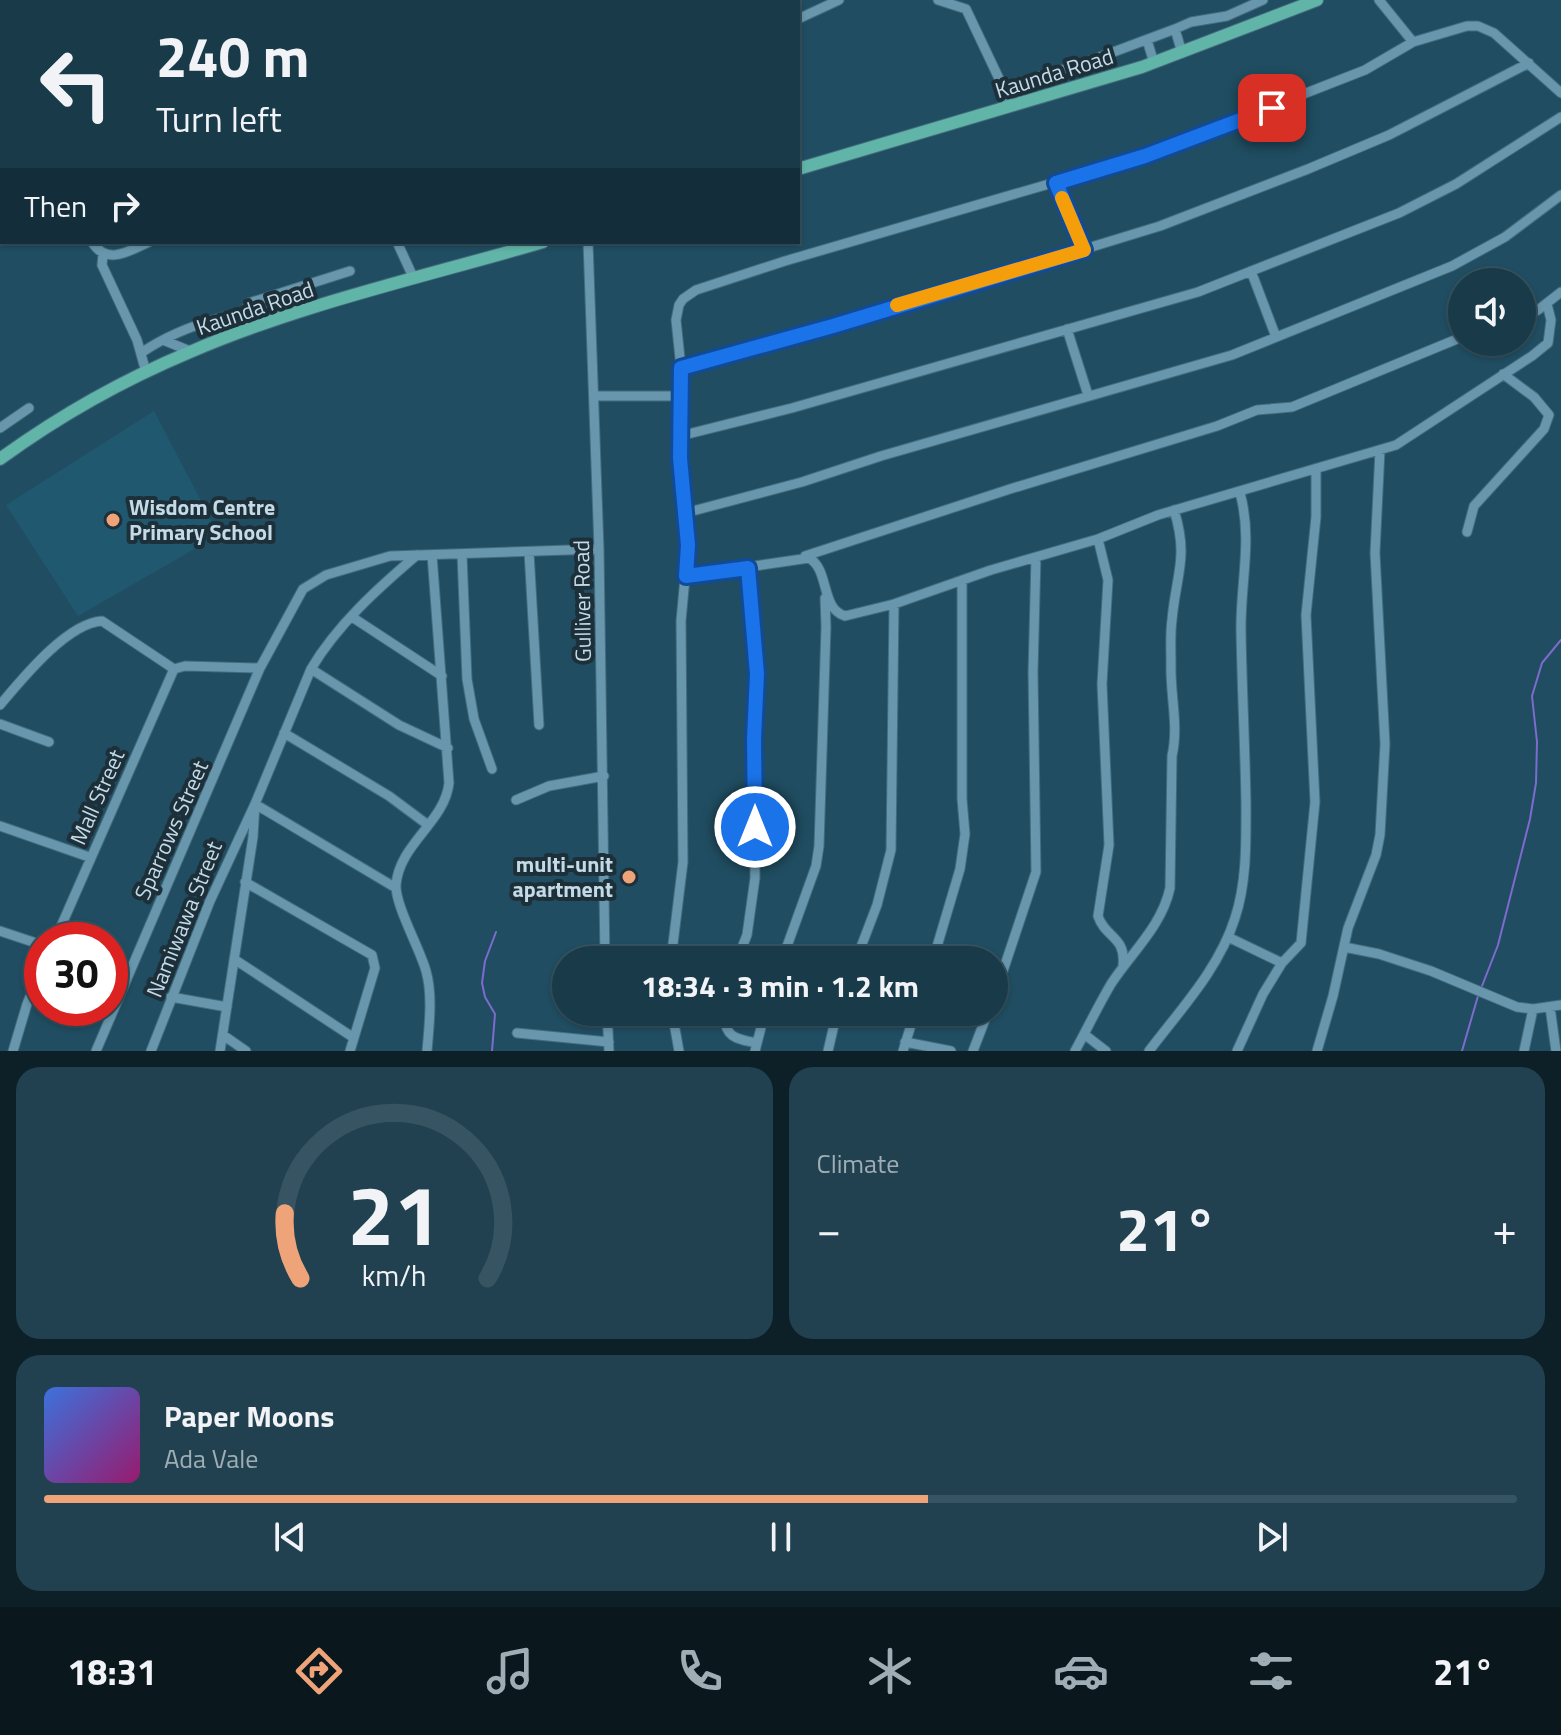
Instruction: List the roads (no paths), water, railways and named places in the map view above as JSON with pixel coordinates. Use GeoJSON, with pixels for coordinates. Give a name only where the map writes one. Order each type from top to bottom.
{"type":"FeatureCollection","features":[{"type":"Feature","properties":{"kind":"main road","name":"Kaunda Road"},"geometry":{"type":"LineString","coordinates":[[800,168],[1154,63],[1298,4],[1317,0]]}},
{"type":"Feature","properties":{"kind":"main road","name":"Kaunda Road"},"geometry":{"type":"LineString","coordinates":[[0,459],[39,431],[146,372],[193,350],[305,311],[536,244]]}},
{"type":"Feature","properties":{"kind":"street"},"geometry":{"type":"LineString","coordinates":[[800,18],[839,0]]}},
{"type":"Feature","properties":{"kind":"street"},"geometry":{"type":"LineString","coordinates":[[938,0],[964,3],[1003,87],[1009,107]]}},
{"type":"Feature","properties":{"kind":"street"},"geometry":{"type":"LineString","coordinates":[[1003,87],[1076,66],[1191,22],[1227,16],[1263,0]]}},
{"type":"Feature","properties":{"kind":"street"},"geometry":{"type":"LineString","coordinates":[[1379,0],[1413,42]]}},
{"type":"Feature","properties":{"kind":"street"},"geometry":{"type":"LineString","coordinates":[[673,946],[683,862],[681,621],[688,545],[681,477],[681,368],[677,312],[683,299],[696,290],[785,261],[1145,156],[1326,87],[1365,70],[1413,42],[1467,26],[1478,26],[1494,33],[1561,93]]}},
{"type":"Feature","properties":{"kind":"street"},"geometry":{"type":"LineString","coordinates":[[1175,29],[1182,53]]}},
{"type":"Feature","properties":{"kind":"street"},"geometry":{"type":"LineString","coordinates":[[1147,40],[1154,63]]}},
{"type":"Feature","properties":{"kind":"street"},"geometry":{"type":"LineString","coordinates":[[681,368],[833,326],[1160,226],[1308,169],[1429,116],[1529,63]]}},
{"type":"Feature","properties":{"kind":"street"},"geometry":{"type":"LineString","coordinates":[[680,436],[792,408],[1198,292],[1399,213],[1456,184],[1561,117]]}},
{"type":"Feature","properties":{"kind":"street"},"geometry":{"type":"LineString","coordinates":[[1056,183],[1084,250]]}},
{"type":"Feature","properties":{"kind":"street"},"geometry":{"type":"LineString","coordinates":[[685,513],[802,482],[1088,395],[1211,363],[1472,256],[1505,237],[1561,195]]}},
{"type":"Feature","properties":{"kind":"street"},"geometry":{"type":"LineString","coordinates":[[94,244],[103,254],[121,254],[144,244]]}},
{"type":"Feature","properties":{"kind":"street"},"geometry":{"type":"LineString","coordinates":[[398,244],[414,279]]}},
{"type":"Feature","properties":{"kind":"street","name":"Gulliver Road"},"geometry":{"type":"LineString","coordinates":[[588,244],[599,549],[605,946]]}},
{"type":"Feature","properties":{"kind":"street"},"geometry":{"type":"LineString","coordinates":[[103,254],[102,265],[141,353],[146,372]]}},
{"type":"Feature","properties":{"kind":"street"},"geometry":{"type":"LineString","coordinates":[[249,330],[244,313],[249,303],[350,271]]}},
{"type":"Feature","properties":{"kind":"street"},"geometry":{"type":"LineString","coordinates":[[1251,271],[1276,337]]}},
{"type":"Feature","properties":{"kind":"street"},"geometry":{"type":"LineString","coordinates":[[141,353],[163,340],[244,313],[287,308],[305,311],[297,288]]}},
{"type":"Feature","properties":{"kind":"street"},"geometry":{"type":"LineString","coordinates":[[1536,310],[1561,292]]}},
{"type":"Feature","properties":{"kind":"street"},"geometry":{"type":"LineString","coordinates":[[801,557],[816,563],[832,605],[840,615],[845,616],[894,604],[1098,539],[1174,510],[1380,450],[1407,439],[1548,343],[1551,320],[1547,304]]}},
{"type":"Feature","properties":{"kind":"street"},"geometry":{"type":"LineString","coordinates":[[1067,329],[1088,395]]}},
{"type":"Feature","properties":{"kind":"street"},"geometry":{"type":"LineString","coordinates":[[163,340],[193,350],[189,330]]}},
{"type":"Feature","properties":{"kind":"street"},"geometry":{"type":"LineString","coordinates":[[686,576],[801,557],[1217,426],[1257,410],[1292,407],[1448,343]]}},
{"type":"Feature","properties":{"kind":"street"},"geometry":{"type":"LineString","coordinates":[[1467,532],[1474,506],[1544,429],[1549,415],[1534,397],[1503,374]]}},
{"type":"Feature","properties":{"kind":"street"},"geometry":{"type":"LineString","coordinates":[[594,396],[679,396]]}},
{"type":"Feature","properties":{"kind":"street"},"geometry":{"type":"LineString","coordinates":[[0,428],[29,408]]}},
{"type":"Feature","properties":{"kind":"street"},"geometry":{"type":"LineString","coordinates":[[1317,1051],[1352,914],[1376,855],[1380,835],[1385,744],[1375,553],[1380,450]]}},
{"type":"Feature","properties":{"kind":"street"},"geometry":{"type":"LineString","coordinates":[[1237,1051],[1263,994],[1282,963],[1301,943],[1315,813],[1306,615],[1316,517],[1316,469]]}},
{"type":"Feature","properties":{"kind":"street"},"geometry":{"type":"LineString","coordinates":[[1149,1051],[1199,985],[1228,937],[1236,914],[1246,848],[1241,628],[1247,517],[1240,493]]}},
{"type":"Feature","properties":{"kind":"street"},"geometry":{"type":"LineString","coordinates":[[1075,1051],[1122,968],[1154,925],[1168,900],[1175,742],[1170,668],[1172,619],[1182,552],[1182,535],[1174,510]]}},
{"type":"Feature","properties":{"kind":"street"},"geometry":{"type":"LineString","coordinates":[[1098,539],[1108,580],[1102,684],[1109,845],[1098,916],[1123,948],[1122,968]]}},
{"type":"Feature","properties":{"kind":"street","name":"Sparrows Street"},"geometry":{"type":"LineString","coordinates":[[96,1051],[260,668],[296,599],[312,581],[390,556],[599,549]]}},
{"type":"Feature","properties":{"kind":"street"},"geometry":{"type":"LineString","coordinates":[[529,552],[539,725]]}},
{"type":"Feature","properties":{"kind":"street"},"geometry":{"type":"LineString","coordinates":[[220,1051],[253,837],[255,804],[311,669],[331,639],[417,555]]}},
{"type":"Feature","properties":{"kind":"street"},"geometry":{"type":"LineString","coordinates":[[427,1051],[427,974],[396,888],[400,869],[448,796],[448,748],[432,555]]}},
{"type":"Feature","properties":{"kind":"street"},"geometry":{"type":"LineString","coordinates":[[462,555],[467,679],[474,719],[492,769]]}},
{"type":"Feature","properties":{"kind":"street"},"geometry":{"type":"LineString","coordinates":[[1008,956],[1036,872],[1033,672],[1036,557]]}},
{"type":"Feature","properties":{"kind":"street"},"geometry":{"type":"LineString","coordinates":[[743,946],[755,878],[757,674],[748,568]]}},
{"type":"Feature","properties":{"kind":"street"},"geometry":{"type":"LineString","coordinates":[[787,946],[816,866],[821,834],[821,729],[826,627],[823,578]]}},
{"type":"Feature","properties":{"kind":"street"},"geometry":{"type":"LineString","coordinates":[[937,946],[960,869],[965,834],[962,799],[962,580]]}},
{"type":"Feature","properties":{"kind":"street"},"geometry":{"type":"LineString","coordinates":[[861,946],[877,905],[891,850],[894,604]]}},
{"type":"Feature","properties":{"kind":"street"},"geometry":{"type":"LineString","coordinates":[[352,617],[442,676]]}},
{"type":"Feature","properties":{"kind":"street"},"geometry":{"type":"LineString","coordinates":[[0,705],[34,667],[71,635],[92,622],[102,621],[174,669],[185,666],[260,668]]}},
{"type":"Feature","properties":{"kind":"street","name":"Mall Street"},"geometry":{"type":"LineString","coordinates":[[62,922],[174,669]]}},
{"type":"Feature","properties":{"kind":"street"},"geometry":{"type":"LineString","coordinates":[[311,669],[399,725],[448,748]]}},
{"type":"Feature","properties":{"kind":"street"},"geometry":{"type":"LineString","coordinates":[[0,724],[49,742]]}},
{"type":"Feature","properties":{"kind":"street"},"geometry":{"type":"LineString","coordinates":[[284,733],[389,796],[428,825]]}},
{"type":"Feature","properties":{"kind":"street"},"geometry":{"type":"LineString","coordinates":[[516,800],[549,786],[604,776]]}},
{"type":"Feature","properties":{"kind":"street"},"geometry":{"type":"LineString","coordinates":[[255,804],[396,888]]}},
{"type":"Feature","properties":{"kind":"street","name":"Namiwawa Street"},"geometry":{"type":"LineString","coordinates":[[151,1051],[210,901],[255,804]]}},
{"type":"Feature","properties":{"kind":"street"},"geometry":{"type":"LineString","coordinates":[[0,826],[89,857]]}},
{"type":"Feature","properties":{"kind":"street"},"geometry":{"type":"LineString","coordinates":[[245,882],[372,955],[375,968],[350,1051]]}},
{"type":"Feature","properties":{"kind":"street"},"geometry":{"type":"LineString","coordinates":[[0,931],[24,939]]}},
{"type":"Feature","properties":{"kind":"street"},"geometry":{"type":"LineString","coordinates":[[1228,937],[1282,963]]}},
{"type":"Feature","properties":{"kind":"street"},"geometry":{"type":"LineString","coordinates":[[1344,947],[1379,954],[1431,971],[1517,1007],[1533,1009],[1556,1006],[1556,1051]]}},
{"type":"Feature","properties":{"kind":"street"},"geometry":{"type":"LineString","coordinates":[[234,959],[354,1038]]}},
{"type":"Feature","properties":{"kind":"street"},"geometry":{"type":"LineString","coordinates":[[171,997],[227,1007]]}},
{"type":"Feature","properties":{"kind":"street"},"geometry":{"type":"LineString","coordinates":[[1524,1051],[1533,1009]]}},
{"type":"Feature","properties":{"kind":"street"},"geometry":{"type":"LineString","coordinates":[[13,1051],[24,1014]]}},
{"type":"Feature","properties":{"kind":"street"},"geometry":{"type":"LineString","coordinates":[[517,1033],[609,1046],[608,1026]]}},
{"type":"Feature","properties":{"kind":"street"},"geometry":{"type":"LineString","coordinates":[[675,1026],[679,1051]]}},
{"type":"Feature","properties":{"kind":"street"},"geometry":{"type":"LineString","coordinates":[[725,1026],[731,1038],[756,1047],[761,1026]]}},
{"type":"Feature","properties":{"kind":"street"},"geometry":{"type":"LineString","coordinates":[[828,1051],[834,1026]]}},
{"type":"Feature","properties":{"kind":"street"},"geometry":{"type":"LineString","coordinates":[[911,1026],[904,1047],[951,1051]]}},
{"type":"Feature","properties":{"kind":"street"},"geometry":{"type":"LineString","coordinates":[[973,1051],[983,1026]]}},
{"type":"Feature","properties":{"kind":"street"},"geometry":{"type":"LineString","coordinates":[[1084,1034],[1106,1051]]}},
{"type":"Feature","properties":{"kind":"street"},"geometry":{"type":"LineString","coordinates":[[223,1035],[246,1051]]}},
{"type":"Feature","properties":{"kind":"waterway"},"geometry":{"type":"LineString","coordinates":[[1482,986],[1498,945],[1530,819],[1536,783],[1537,742],[1532,696],[1542,663],[1561,640]]}},
{"type":"Feature","properties":{"kind":"waterway"},"geometry":{"type":"LineString","coordinates":[[492,1051],[495,1014],[485,997],[482,983],[485,961],[496,932]]}},
{"type":"Feature","properties":{"kind":"waterway"},"geometry":{"type":"LineString","coordinates":[[1462,1051],[1478,996]]}},
{"type":"Feature","properties":{"kind":"place","name":"Wisdom Centre Primary School"},"geometry":{"type":"Point","coordinates":[113,520]}},
{"type":"Feature","properties":{"kind":"place","name":"multi-unit apartment"},"geometry":{"type":"Point","coordinates":[629,877]}}]}
